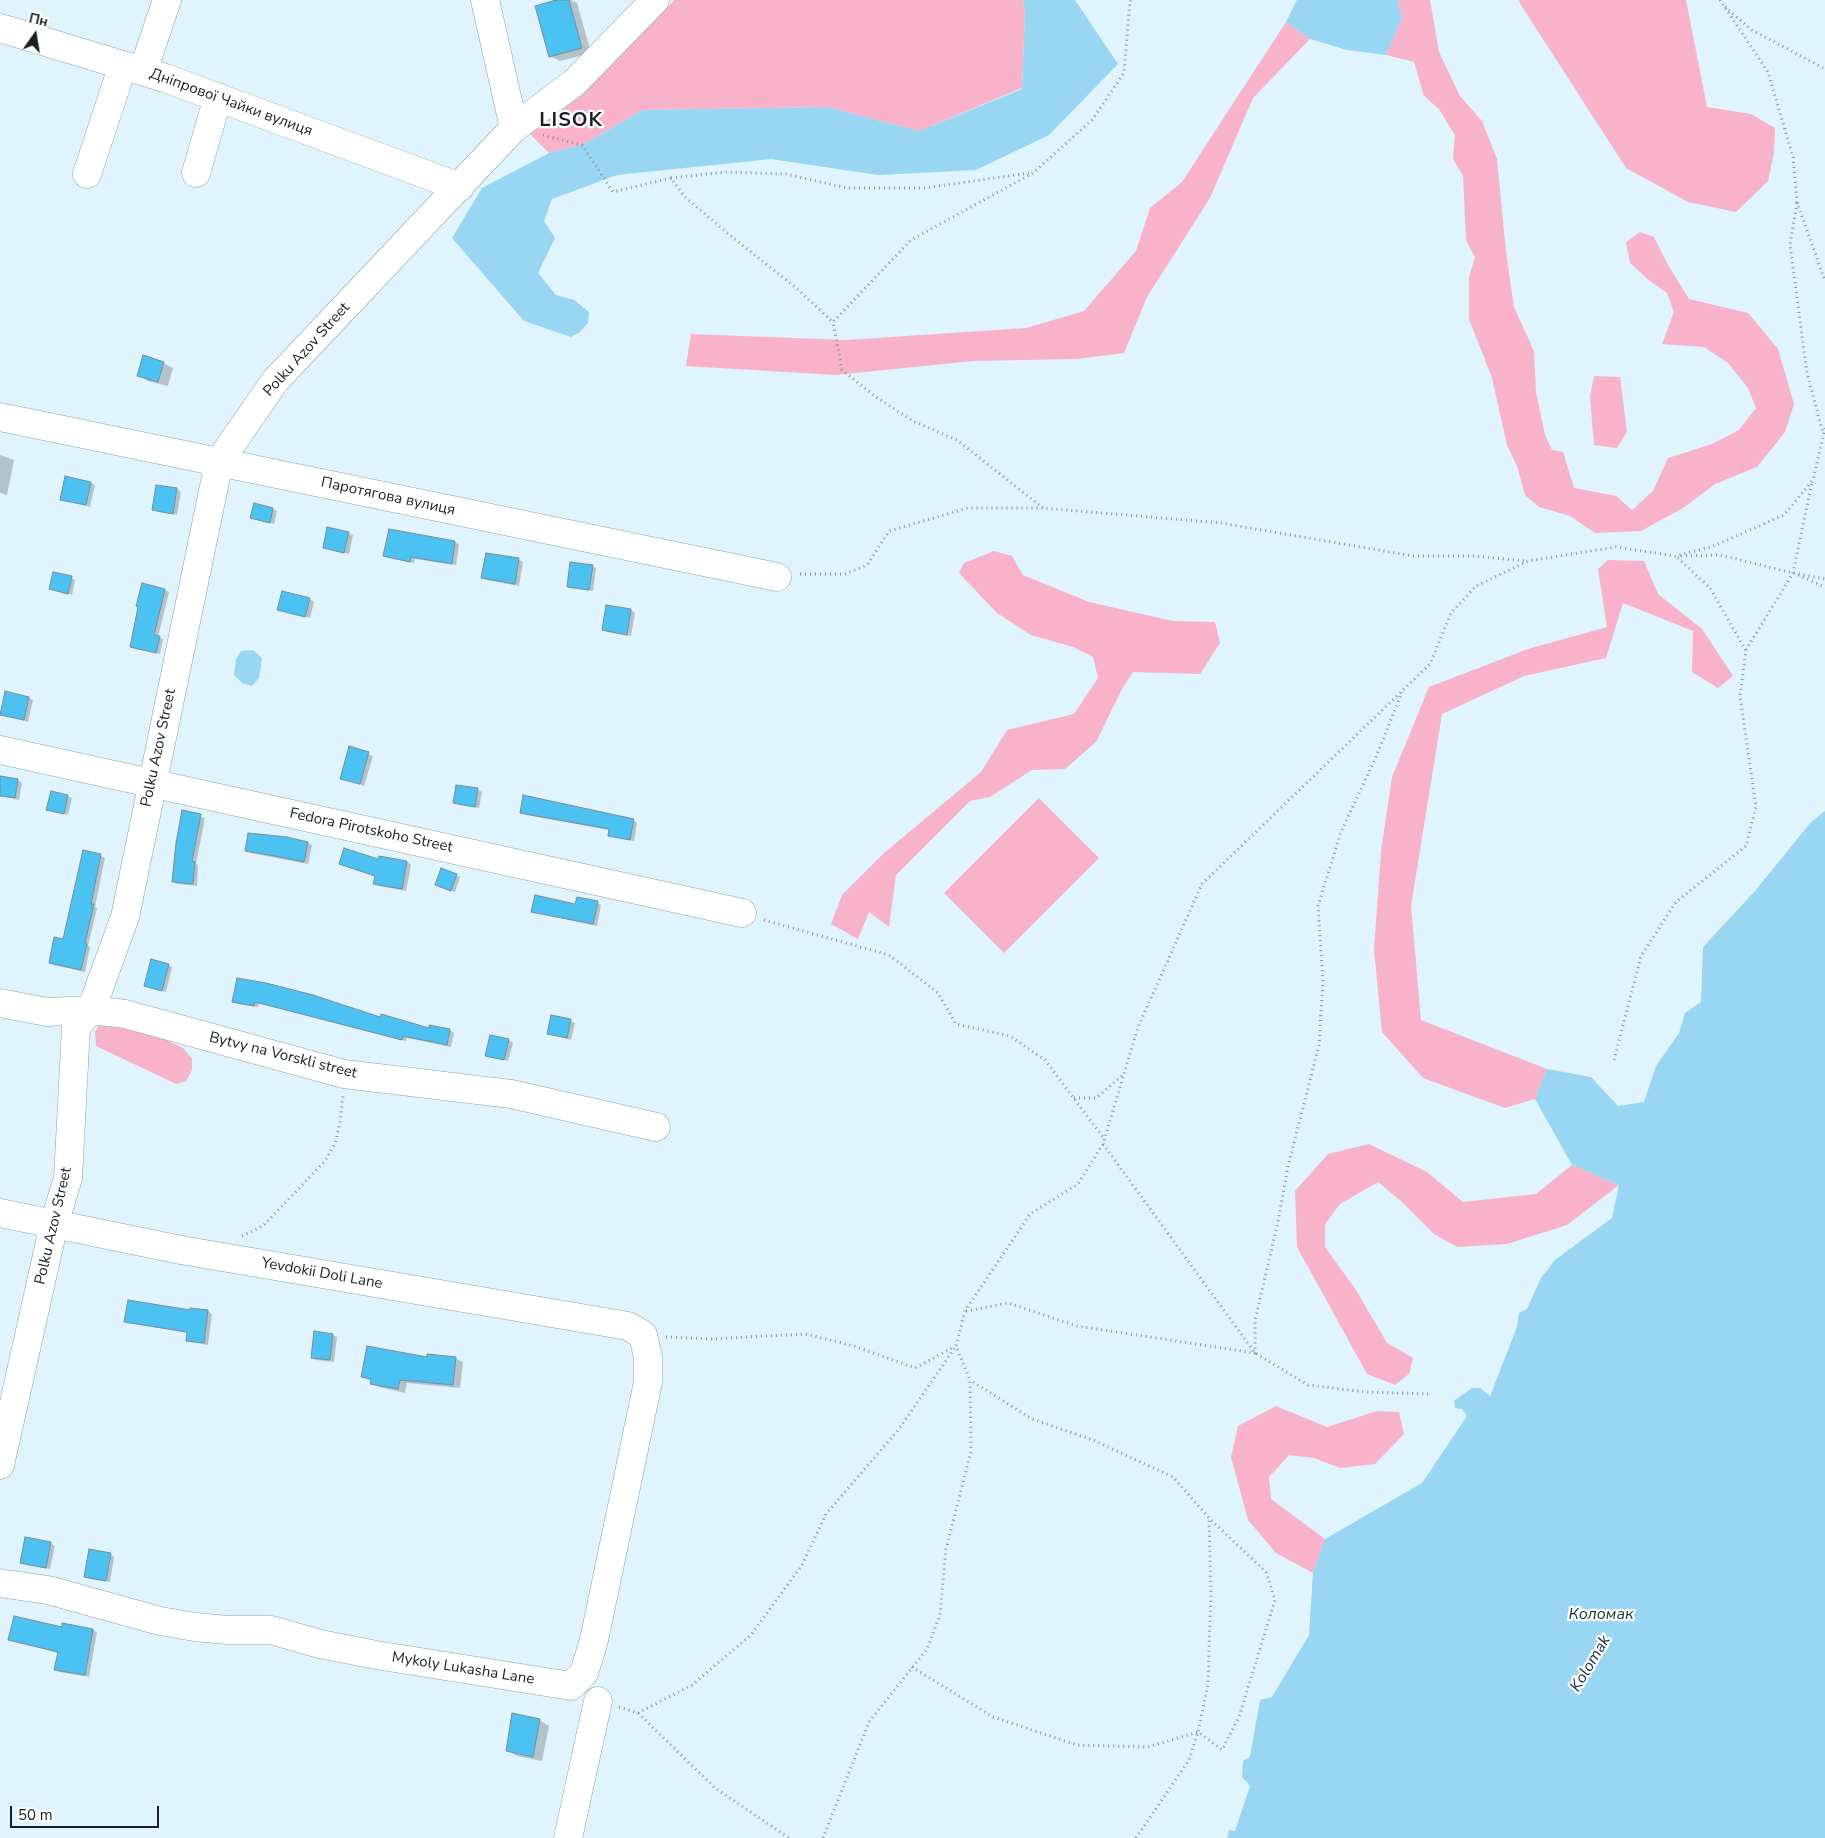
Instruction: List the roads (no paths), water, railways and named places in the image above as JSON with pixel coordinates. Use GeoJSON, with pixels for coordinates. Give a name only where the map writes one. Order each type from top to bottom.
{"type":"FeatureCollection","features":[{"type":"Feature","properties":{"kind":"street"},"geometry":{"type":"LineString","coordinates":[[86,174],[133,68],[167,0]]}},
{"type":"Feature","properties":{"kind":"street"},"geometry":{"type":"LineString","coordinates":[[485,0],[514,128]]}},
{"type":"Feature","properties":{"kind":"street","name":"Polku Azov Street"},"geometry":{"type":"LineString","coordinates":[[0,1464],[54,1224],[68,1178],[76,1027],[91,1010],[125,917],[219,462],[275,381],[514,128],[574,82],[655,0]]}},
{"type":"Feature","properties":{"kind":"street","name":"Дніпрової Чайки вулиця"},"geometry":{"type":"LineString","coordinates":[[0,28],[133,68],[218,97],[460,187]]}},
{"type":"Feature","properties":{"kind":"street"},"geometry":{"type":"LineString","coordinates":[[196,173],[218,97]]}},
{"type":"Feature","properties":{"kind":"street","name":"Паротягова вулиця"},"geometry":{"type":"LineString","coordinates":[[0,417],[777,577]]}},
{"type":"Feature","properties":{"kind":"street","name":"Fedora Pirotskoho Street"},"geometry":{"type":"LineString","coordinates":[[0,750],[742,913]]}},
{"type":"Feature","properties":{"kind":"street","name":"Bytvy na Vorskli street"},"geometry":{"type":"LineString","coordinates":[[0,1003],[47,1012],[91,1010],[125,1014],[344,1074],[511,1094],[656,1127]]}},
{"type":"Feature","properties":{"kind":"street","name":"Yevdokii Doli Lane"},"geometry":{"type":"LineString","coordinates":[[0,1214],[190,1251],[628,1326],[643,1335]]}},
{"type":"Feature","properties":{"kind":"street","name":"Mykoly Lukasha Lane"},"geometry":{"type":"LineString","coordinates":[[0,1584],[48,1590],[160,1621],[227,1630],[271,1630],[320,1644],[376,1655],[571,1686],[584,1673],[594,1640],[648,1382],[648,1358],[643,1335]]}},
{"type":"Feature","properties":{"kind":"street"},"geometry":{"type":"LineString","coordinates":[[568,1838],[598,1701]]}},
{"type":"Feature","properties":{"kind":"water"},"geometry":{"type":"Polygon","coordinates":[[[1023,0],[1075,0],[1118,64],[1049,135],[976,170],[878,175],[771,159],[617,175],[552,199],[544,221],[555,238],[538,273],[556,295],[574,300],[589,312],[588,323],[580,332],[571,337],[524,321],[452,238],[482,188],[549,153],[582,145],[643,110],[827,107],[919,131],[1022,89],[1025,13],[1023,0]]]}},
{"type":"Feature","properties":{"kind":"water"},"geometry":{"type":"Polygon","coordinates":[[[1297,0],[1397,0],[1402,18],[1386,55],[1347,50],[1310,39],[1286,22],[1297,0]]]}},
{"type":"Feature","properties":{"kind":"water"},"geometry":{"type":"Polygon","coordinates":[[[253,650],[262,658],[259,678],[252,686],[242,683],[234,675],[236,659],[241,651],[253,650]]]}},
{"type":"Feature","properties":{"kind":"water","name":"Коломак"},"geometry":{"type":"Polygon","coordinates":[[[1825,811],[1825,1838],[1227,1838],[1229,1830],[1235,1831],[1250,1786],[1242,1777],[1243,1761],[1250,1757],[1260,1700],[1272,1697],[1309,1635],[1313,1573],[1325,1539],[1422,1483],[1467,1416],[1462,1409],[1455,1408],[1454,1401],[1472,1388],[1480,1388],[1490,1396],[1517,1327],[1519,1313],[1527,1309],[1541,1278],[1555,1260],[1612,1218],[1619,1185],[1572,1165],[1535,1099],[1547,1069],[1591,1077],[1618,1106],[1644,1102],[1656,1066],[1679,1033],[1685,1013],[1701,1002],[1703,947],[1755,891],[1811,822],[1825,811]]]}},
{"type":"Feature","properties":{"kind":"district","name":"LISOK"},"geometry":{"type":"Point","coordinates":[571,121]}},
{"type":"Feature","properties":{"kind":"water label","name":"Kolomak"},"geometry":{"type":"Point","coordinates":[1591,1664]}}]}
